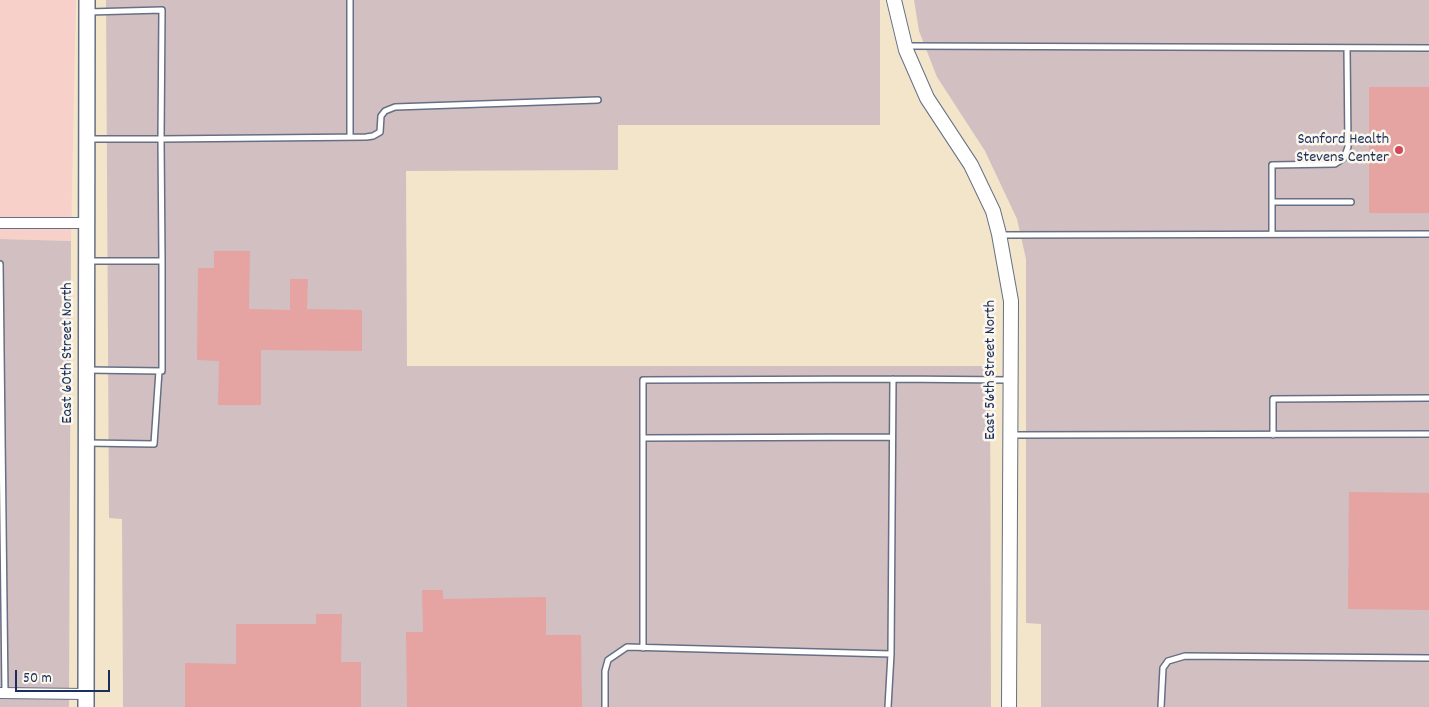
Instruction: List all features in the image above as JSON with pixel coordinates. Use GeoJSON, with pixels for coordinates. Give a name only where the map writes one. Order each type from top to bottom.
{"type":"FeatureCollection","features":[{"type":"Feature","properties":{"kind":"main road","name":"East 60th Street North"},"geometry":{"type":"LineString","coordinates":[[86,701],[87,6]]}},
{"type":"Feature","properties":{"kind":"street","name":"East 56th Street North"},"geometry":{"type":"LineString","coordinates":[[894,0],[905,46],[926,98],[971,165],[993,211],[1000,235],[1011,301],[1009,707]]}},
{"type":"Feature","properties":{"kind":"street"},"geometry":{"type":"LineString","coordinates":[[0,223],[87,223]]}},
{"type":"Feature","properties":{"kind":"street"},"geometry":{"type":"LineString","coordinates":[[2,693],[86,701]]}},
{"type":"Feature","properties":{"kind":"lane"},"geometry":{"type":"LineString","coordinates":[[350,0],[350,138]]}},
{"type":"Feature","properties":{"kind":"lane"},"geometry":{"type":"LineString","coordinates":[[86,443],[154,444],[159,371],[162,371],[162,10],[87,6]]}},
{"type":"Feature","properties":{"kind":"lane"},"geometry":{"type":"LineString","coordinates":[[905,46],[1429,48]]}},
{"type":"Feature","properties":{"kind":"lane"},"geometry":{"type":"LineString","coordinates":[[1272,234],[1272,165],[1335,164],[1344,158],[1348,147],[1347,48]]}},
{"type":"Feature","properties":{"kind":"lane"},"geometry":{"type":"LineString","coordinates":[[87,140],[350,138],[373,136],[380,132],[381,116],[385,111],[394,108],[598,100]]}},
{"type":"Feature","properties":{"kind":"lane"},"geometry":{"type":"LineString","coordinates":[[1272,202],[1351,202]]}},
{"type":"Feature","properties":{"kind":"lane"},"geometry":{"type":"LineString","coordinates":[[1000,235],[1429,234]]}},
{"type":"Feature","properties":{"kind":"lane"},"geometry":{"type":"LineString","coordinates":[[87,261],[162,261]]}},
{"type":"Feature","properties":{"kind":"lane"},"geometry":{"type":"LineString","coordinates":[[0,264],[2,693]]}},
{"type":"Feature","properties":{"kind":"lane"},"geometry":{"type":"LineString","coordinates":[[87,370],[159,371]]}},
{"type":"Feature","properties":{"kind":"lane"},"geometry":{"type":"LineString","coordinates":[[888,707],[891,654],[893,379]]}},
{"type":"Feature","properties":{"kind":"lane"},"geometry":{"type":"LineString","coordinates":[[643,648],[643,380],[1010,380]]}},
{"type":"Feature","properties":{"kind":"lane"},"geometry":{"type":"LineString","coordinates":[[1273,434],[1273,399],[1429,398]]}},
{"type":"Feature","properties":{"kind":"lane"},"geometry":{"type":"LineString","coordinates":[[1010,435],[1429,434]]}},
{"type":"Feature","properties":{"kind":"lane"},"geometry":{"type":"LineString","coordinates":[[643,438],[892,437]]}},
{"type":"Feature","properties":{"kind":"lane"},"geometry":{"type":"LineString","coordinates":[[605,707],[605,672],[608,660],[627,648],[891,654]]}},
{"type":"Feature","properties":{"kind":"lane"},"geometry":{"type":"LineString","coordinates":[[1161,707],[1163,668],[1168,661],[1185,656],[1429,658]]}},
{"type":"Feature","properties":{"kind":"shaded area"},"geometry":{"type":"Polygon","coordinates":[[[0,0],[76,0],[71,241],[0,239],[0,0]]]}},
{"type":"Feature","properties":{"kind":"shaded area"},"geometry":{"type":"Polygon","coordinates":[[[106,0],[880,0],[880,125],[618,125],[618,170],[406,171],[407,366],[990,366],[991,707],[123,707],[122,519],[109,518],[106,0]]]}},
{"type":"Feature","properties":{"kind":"shaded area"},"geometry":{"type":"Polygon","coordinates":[[[914,0],[1429,0],[1429,707],[1041,707],[1041,624],[1026,623],[1026,259],[1017,219],[985,151],[937,77],[919,31],[914,0]]]}},
{"type":"Feature","properties":{"kind":"shaded area"},"geometry":{"type":"Polygon","coordinates":[[[0,239],[71,241],[69,707],[0,707],[0,239]]]}},
{"type":"Feature","properties":{"kind":"building","name":"Sanford Health Stevens Center"},"geometry":{"type":"Polygon","coordinates":[[[1369,87],[1429,87],[1429,213],[1369,213],[1369,87]]]}},
{"type":"Feature","properties":{"kind":"building"},"geometry":{"type":"Polygon","coordinates":[[[214,251],[250,251],[249,309],[290,310],[290,279],[308,279],[307,309],[362,310],[362,351],[261,350],[261,405],[218,405],[219,361],[197,360],[198,268],[214,268],[214,251]]]}},
{"type":"Feature","properties":{"kind":"building"},"geometry":{"type":"Polygon","coordinates":[[[1349,492],[1429,493],[1429,610],[1348,609],[1349,492]]]}},
{"type":"Feature","properties":{"kind":"building"},"geometry":{"type":"Polygon","coordinates":[[[422,590],[443,590],[443,599],[546,597],[546,635],[581,635],[582,707],[407,707],[406,632],[423,632],[422,590]]]}},
{"type":"Feature","properties":{"kind":"building"},"geometry":{"type":"Polygon","coordinates":[[[316,614],[342,614],[341,662],[361,662],[361,707],[185,707],[185,663],[236,664],[236,624],[316,624],[316,614]]]}},
{"type":"Feature","properties":{"kind":"place","name":"Sanford Health Stevens Center"},"geometry":{"type":"Point","coordinates":[1399,150]}}]}
